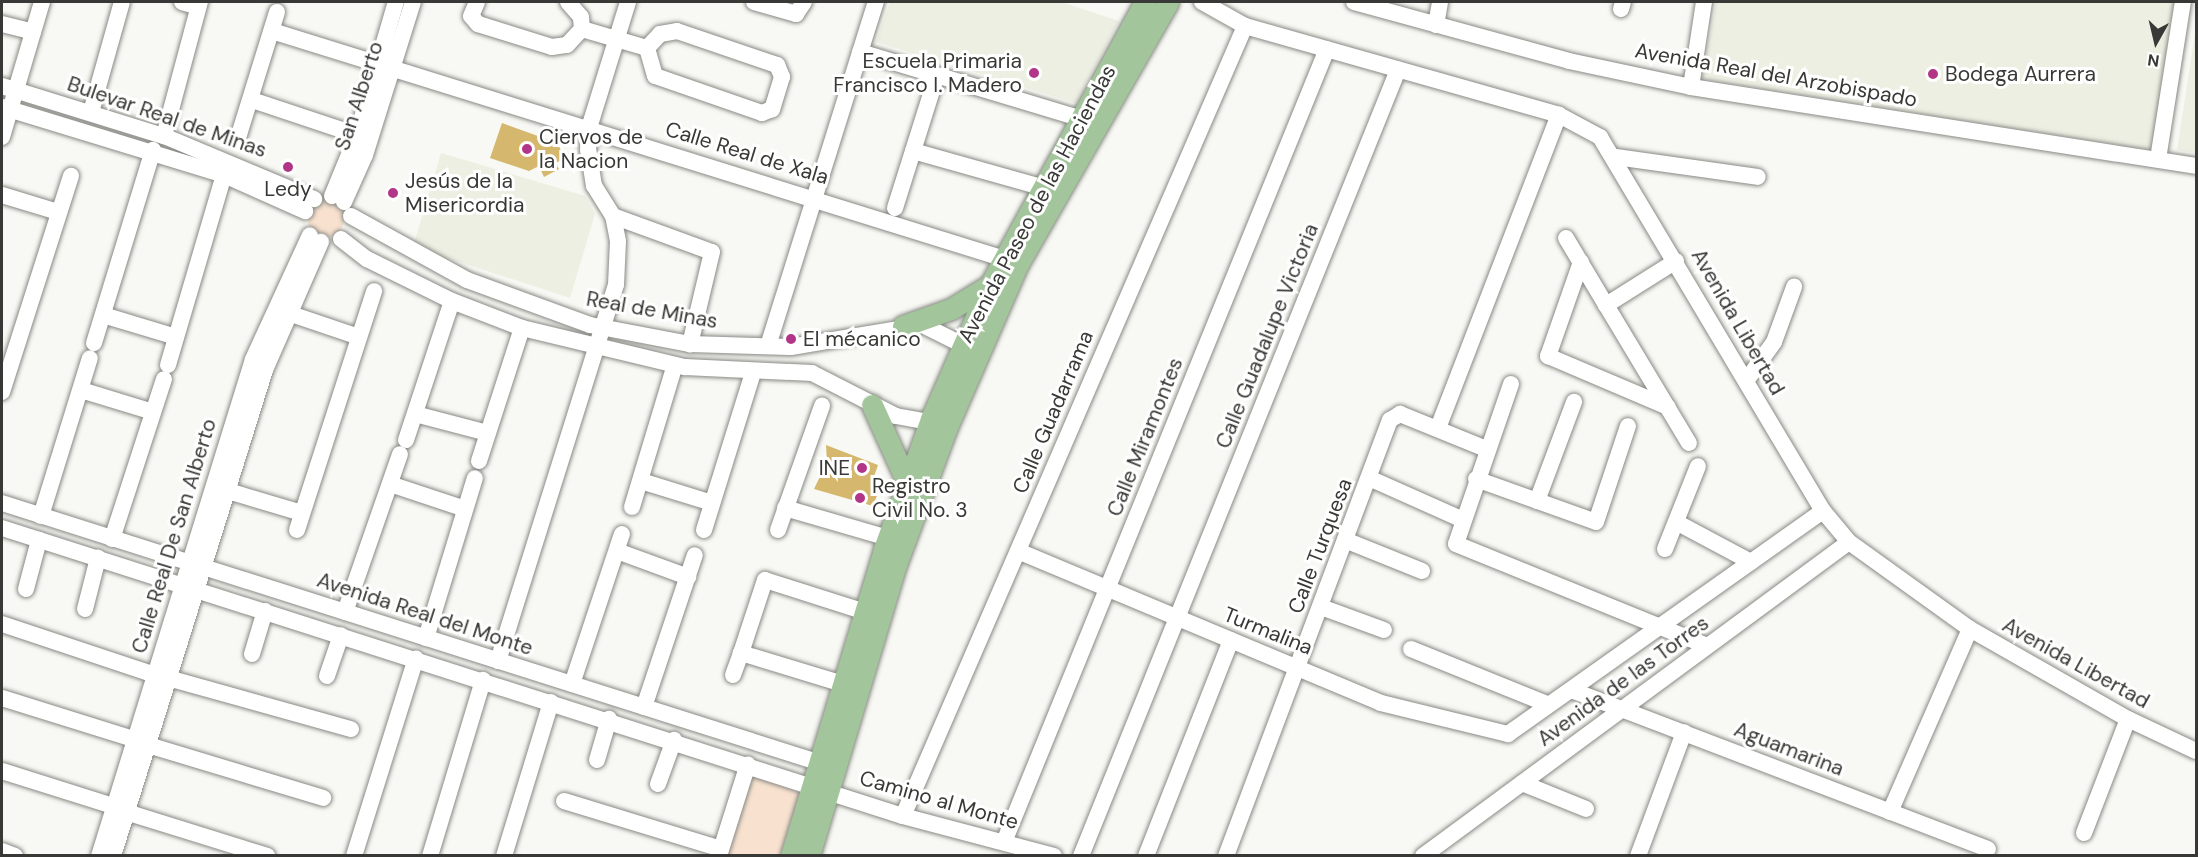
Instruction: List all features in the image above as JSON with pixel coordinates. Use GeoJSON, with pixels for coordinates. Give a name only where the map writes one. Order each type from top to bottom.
{"type":"FeatureCollection","features":[{"type":"Feature","properties":{"kind":"main road","name":"Avenida Paseo de las Haciendas"},"geometry":{"type":"LineString","coordinates":[[971,349],[990,285],[1011,261],[1087,120],[1145,2]]}},
{"type":"Feature","properties":{"kind":"main road","name":"Avenida Paseo de las Haciendas"},"geometry":{"type":"LineString","coordinates":[[828,766],[843,684],[907,482],[939,423],[1011,261],[1041,187],[1168,2]]}},
{"type":"Feature","properties":{"kind":"main road"},"geometry":{"type":"LineString","coordinates":[[903,326],[951,309],[990,285]]}},
{"type":"Feature","properties":{"kind":"main road"},"geometry":{"type":"LineString","coordinates":[[872,405],[907,482]]}},
{"type":"Feature","properties":{"kind":"main road","name":"Avenida Paseo de las Haciendas"},"geometry":{"type":"LineString","coordinates":[[821,788],[894,570],[939,423]]}},
{"type":"Feature","properties":{"kind":"main road"},"geometry":{"type":"LineString","coordinates":[[791,855],[821,788]]}},
{"type":"Feature","properties":{"kind":"main road"},"geometry":{"type":"LineString","coordinates":[[809,855],[821,788]]}},
{"type":"Feature","properties":{"kind":"street"},"geometry":{"type":"LineString","coordinates":[[2,137],[8,88],[33,32],[42,2]]}},
{"type":"Feature","properties":{"kind":"street"},"geometry":{"type":"LineString","coordinates":[[91,112],[122,2]]}},
{"type":"Feature","properties":{"kind":"street","name":"San Alberto"},"geometry":{"type":"LineString","coordinates":[[343,205],[385,67],[396,2]]}},
{"type":"Feature","properties":{"kind":"street","name":"San Alberto"},"geometry":{"type":"LineString","coordinates":[[343,205],[357,135],[412,2]]}},
{"type":"Feature","properties":{"kind":"street"},"geometry":{"type":"LineString","coordinates":[[477,2],[471,16],[478,24],[552,47],[567,45],[582,29],[581,17],[568,2]]}},
{"type":"Feature","properties":{"kind":"street"},"geometry":{"type":"LineString","coordinates":[[498,661],[598,347],[618,265],[613,216],[588,168],[589,128],[628,2]]}},
{"type":"Feature","properties":{"kind":"street"},"geometry":{"type":"LineString","coordinates":[[754,2],[796,14],[804,2]]}},
{"type":"Feature","properties":{"kind":"street"},"geometry":{"type":"LineString","coordinates":[[768,346],[876,2]]}},
{"type":"Feature","properties":{"kind":"street","name":"Avenida Libertad"},"geometry":{"type":"LineString","coordinates":[[1202,2],[1245,26],[1559,115],[1600,137],[1616,158],[1823,511],[1849,542],[1970,629],[2128,719],[2196,751]]}},
{"type":"Feature","properties":{"kind":"street","name":"Avenida Real del Arzobispado"},"geometry":{"type":"LineString","coordinates":[[1360,2],[1436,25],[1691,87],[2196,166]]}},
{"type":"Feature","properties":{"kind":"street"},"geometry":{"type":"LineString","coordinates":[[1436,25],[1440,2]]}},
{"type":"Feature","properties":{"kind":"street"},"geometry":{"type":"LineString","coordinates":[[1691,87],[1704,2]]}},
{"type":"Feature","properties":{"kind":"street"},"geometry":{"type":"LineString","coordinates":[[2158,159],[2183,2]]}},
{"type":"Feature","properties":{"kind":"street"},"geometry":{"type":"LineString","coordinates":[[164,136],[194,3]]}},
{"type":"Feature","properties":{"kind":"street"},"geometry":{"type":"LineString","coordinates":[[238,138],[252,100],[277,12]]}},
{"type":"Feature","properties":{"kind":"street"},"geometry":{"type":"LineString","coordinates":[[2,24],[33,32]]}},
{"type":"Feature","properties":{"kind":"street","name":"Calle Guadarrama"},"geometry":{"type":"LineString","coordinates":[[903,816],[1245,26]]}},
{"type":"Feature","properties":{"kind":"street"},"geometry":{"type":"LineString","coordinates":[[582,29],[646,48]]}},
{"type":"Feature","properties":{"kind":"street","name":"Calle Real de Xala"},"geometry":{"type":"LineString","coordinates":[[272,31],[814,197],[1011,261]]}},
{"type":"Feature","properties":{"kind":"street"},"geometry":{"type":"LineString","coordinates":[[676,31],[777,64],[782,77],[772,109],[762,113],[662,80],[650,66],[646,48],[660,34],[676,31]]}},
{"type":"Feature","properties":{"kind":"street","name":"Calle Miramontes"},"geometry":{"type":"LineString","coordinates":[[1004,842],[1327,49]]}},
{"type":"Feature","properties":{"kind":"street"},"geometry":{"type":"LineString","coordinates":[[860,52],[1087,120]]}},
{"type":"Feature","properties":{"kind":"street","name":"Calle Guadalupe Victoria"},"geometry":{"type":"LineString","coordinates":[[1081,855],[1398,70]]}},
{"type":"Feature","properties":{"kind":"street"},"geometry":{"type":"LineString","coordinates":[[895,208],[937,75]]}},
{"type":"Feature","properties":{"kind":"street","name":"Bulevar Real de Minas"},"geometry":{"type":"LineString","coordinates":[[8,88],[164,136],[309,205]]}},
{"type":"Feature","properties":{"kind":"street"},"geometry":{"type":"LineString","coordinates":[[252,100],[357,135]]}},
{"type":"Feature","properties":{"kind":"street","name":"Bulevar Real de Minas"},"geometry":{"type":"LineString","coordinates":[[6,108],[153,150],[309,205]]}},
{"type":"Feature","properties":{"kind":"street"},"geometry":{"type":"LineString","coordinates":[[1486,449],[1438,428],[1559,115]]}},
{"type":"Feature","properties":{"kind":"street"},"geometry":{"type":"LineString","coordinates":[[41,516],[153,150]]}},
{"type":"Feature","properties":{"kind":"street"},"geometry":{"type":"LineString","coordinates":[[913,151],[1041,187]]}},
{"type":"Feature","properties":{"kind":"street"},"geometry":{"type":"LineString","coordinates":[[1616,158],[1758,177]]}},
{"type":"Feature","properties":{"kind":"street"},"geometry":{"type":"LineString","coordinates":[[112,539],[166,372],[224,175]]}},
{"type":"Feature","properties":{"kind":"street"},"geometry":{"type":"LineString","coordinates":[[2,392],[71,176]]}},
{"type":"Feature","properties":{"kind":"street"},"geometry":{"type":"LineString","coordinates":[[2,195],[58,212]]}},
{"type":"Feature","properties":{"kind":"street"},"geometry":{"type":"LineString","coordinates":[[341,239],[349,229],[343,205],[309,205],[315,239],[341,239],[367,259],[452,301],[522,327],[675,364],[753,373],[812,373],[896,416],[939,423]]}},
{"type":"Feature","properties":{"kind":"street","name":"Real de Minas"},"geometry":{"type":"LineString","coordinates":[[343,205],[467,280],[603,327],[690,344],[768,346],[838,340],[903,326],[922,325],[971,349]]}},
{"type":"Feature","properties":{"kind":"street"},"geometry":{"type":"LineString","coordinates":[[613,216],[712,252],[690,344]]}},
{"type":"Feature","properties":{"kind":"street"},"geometry":{"type":"LineString","coordinates":[[1566,238],[1689,443]]}},
{"type":"Feature","properties":{"kind":"street","name":"Calle Real De San Alberto"},"geometry":{"type":"LineString","coordinates":[[197,566],[228,491],[315,239]]}},
{"type":"Feature","properties":{"kind":"street","name":"Calle Real De San Alberto"},"geometry":{"type":"LineString","coordinates":[[99,855],[120,809],[197,566],[253,359],[315,239]]}},
{"type":"Feature","properties":{"kind":"street"},"geometry":{"type":"LineString","coordinates":[[1606,305],[1677,261]]}},
{"type":"Feature","properties":{"kind":"street"},"geometry":{"type":"LineString","coordinates":[[1581,262],[1548,356],[1668,407]]}},
{"type":"Feature","properties":{"kind":"street"},"geometry":{"type":"LineString","coordinates":[[1746,381],[1774,342],[1794,287]]}},
{"type":"Feature","properties":{"kind":"street"},"geometry":{"type":"LineString","coordinates":[[297,530],[374,291]]}},
{"type":"Feature","properties":{"kind":"street"},"geometry":{"type":"LineString","coordinates":[[345,612],[452,301]]}},
{"type":"Feature","properties":{"kind":"street"},"geometry":{"type":"LineString","coordinates":[[288,314],[359,337]]}},
{"type":"Feature","properties":{"kind":"street"},"geometry":{"type":"LineString","coordinates":[[102,315],[176,337]]}},
{"type":"Feature","properties":{"kind":"street"},"geometry":{"type":"LineString","coordinates":[[479,461],[522,327]]}},
{"type":"Feature","properties":{"kind":"street"},"geometry":{"type":"LineString","coordinates":[[632,507],[675,364]]}},
{"type":"Feature","properties":{"kind":"street"},"geometry":{"type":"LineString","coordinates":[[704,530],[753,373]]}},
{"type":"Feature","properties":{"kind":"street"},"geometry":{"type":"LineString","coordinates":[[1511,384],[1455,537],[1461,550],[1707,646]]}},
{"type":"Feature","properties":{"kind":"street"},"geometry":{"type":"LineString","coordinates":[[81,390],[153,412]]}},
{"type":"Feature","properties":{"kind":"street"},"geometry":{"type":"LineString","coordinates":[[1537,501],[1574,402]]}},
{"type":"Feature","properties":{"kind":"street"},"geometry":{"type":"LineString","coordinates":[[778,530],[822,406]]}},
{"type":"Feature","properties":{"kind":"street"},"geometry":{"type":"LineString","coordinates":[[415,414],[488,433]]}},
{"type":"Feature","properties":{"kind":"street","name":"Calle Turquesa"},"geometry":{"type":"LineString","coordinates":[[1226,855],[1299,667],[1390,420],[1400,414],[1438,428]]}},
{"type":"Feature","properties":{"kind":"street"},"geometry":{"type":"LineString","coordinates":[[1476,479],[1596,522],[1628,426]]}},
{"type":"Feature","properties":{"kind":"street"},"geometry":{"type":"LineString","coordinates":[[1665,549],[1698,466]]}},
{"type":"Feature","properties":{"kind":"street"},"geometry":{"type":"LineString","coordinates":[[426,638],[475,478]]}},
{"type":"Feature","properties":{"kind":"street"},"geometry":{"type":"LineString","coordinates":[[1369,478],[1461,519]]}},
{"type":"Feature","properties":{"kind":"street"},"geometry":{"type":"LineString","coordinates":[[641,481],[712,503]]}},
{"type":"Feature","properties":{"kind":"street"},"geometry":{"type":"LineString","coordinates":[[390,484],[465,509]]}},
{"type":"Feature","properties":{"kind":"street"},"geometry":{"type":"LineString","coordinates":[[228,491],[302,513]]}},
{"type":"Feature","properties":{"kind":"street","name":"Avenida Real del Monte"},"geometry":{"type":"LineString","coordinates":[[2,503],[828,766]]}},
{"type":"Feature","properties":{"kind":"street"},"geometry":{"type":"LineString","coordinates":[[786,508],[888,538]]}},
{"type":"Feature","properties":{"kind":"street","name":"Avenida de las Torres"},"geometry":{"type":"LineString","coordinates":[[1508,734],[1547,704],[1574,691],[1655,627],[1823,511]]}},
{"type":"Feature","properties":{"kind":"street"},"geometry":{"type":"LineString","coordinates":[[1676,522],[1751,562]]}},
{"type":"Feature","properties":{"kind":"street"},"geometry":{"type":"LineString","coordinates":[[2,528],[821,788]]}},
{"type":"Feature","properties":{"kind":"street"},"geometry":{"type":"LineString","coordinates":[[572,684],[622,534]]}},
{"type":"Feature","properties":{"kind":"street"},"geometry":{"type":"LineString","coordinates":[[26,590],[39,540]]}},
{"type":"Feature","properties":{"kind":"street"},"geometry":{"type":"LineString","coordinates":[[1345,540],[1422,571]]}},
{"type":"Feature","properties":{"kind":"street","name":"Avenida de las Torres"},"geometry":{"type":"LineString","coordinates":[[1423,855],[1849,542]]}},
{"type":"Feature","properties":{"kind":"street"},"geometry":{"type":"LineString","coordinates":[[617,551],[688,577]]}},
{"type":"Feature","properties":{"kind":"street","name":"Turmalina"},"geometry":{"type":"LineString","coordinates":[[1018,551],[1381,703],[1508,734]]}},
{"type":"Feature","properties":{"kind":"street"},"geometry":{"type":"LineString","coordinates":[[644,707],[695,555]]}},
{"type":"Feature","properties":{"kind":"street"},"geometry":{"type":"LineString","coordinates":[[85,609],[98,558]]}},
{"type":"Feature","properties":{"kind":"street"},"geometry":{"type":"LineString","coordinates":[[733,675],[767,575],[865,612]]}},
{"type":"Feature","properties":{"kind":"street"},"geometry":{"type":"LineString","coordinates":[[1321,607],[1384,630]]}},
{"type":"Feature","properties":{"kind":"street"},"geometry":{"type":"LineString","coordinates":[[252,654],[265,611]]}},
{"type":"Feature","properties":{"kind":"street"},"geometry":{"type":"LineString","coordinates":[[2,624],[161,676],[351,729]]}},
{"type":"Feature","properties":{"kind":"street"},"geometry":{"type":"LineString","coordinates":[[1890,812],[1970,629]]}},
{"type":"Feature","properties":{"kind":"street"},"geometry":{"type":"LineString","coordinates":[[327,676],[342,635]]}},
{"type":"Feature","properties":{"kind":"street"},"geometry":{"type":"LineString","coordinates":[[1146,855],[1231,640]]}},
{"type":"Feature","properties":{"kind":"street"},"geometry":{"type":"LineString","coordinates":[[1411,649],[1547,704]]}},
{"type":"Feature","properties":{"kind":"street"},"geometry":{"type":"LineString","coordinates":[[741,653],[843,684]]}},
{"type":"Feature","properties":{"kind":"street"},"geometry":{"type":"LineString","coordinates":[[354,855],[416,658]]}},
{"type":"Feature","properties":{"kind":"street"},"geometry":{"type":"LineString","coordinates":[[430,855],[483,680]]}},
{"type":"Feature","properties":{"kind":"street","name":"Aguamarina"},"geometry":{"type":"LineString","coordinates":[[1574,691],[1988,849]]}},
{"type":"Feature","properties":{"kind":"street"},"geometry":{"type":"LineString","coordinates":[[2,698],[323,798]]}},
{"type":"Feature","properties":{"kind":"street"},"geometry":{"type":"LineString","coordinates":[[504,855],[551,702]]}},
{"type":"Feature","properties":{"kind":"street"},"geometry":{"type":"LineString","coordinates":[[597,760],[609,719]]}},
{"type":"Feature","properties":{"kind":"street"},"geometry":{"type":"LineString","coordinates":[[2084,833],[2128,719]]}},
{"type":"Feature","properties":{"kind":"street"},"geometry":{"type":"LineString","coordinates":[[1638,855],[1684,732]]}},
{"type":"Feature","properties":{"kind":"street"},"geometry":{"type":"LineString","coordinates":[[658,784],[674,740]]}},
{"type":"Feature","properties":{"kind":"street"},"geometry":{"type":"LineString","coordinates":[[564,801],[720,852],[748,764]]}},
{"type":"Feature","properties":{"kind":"street"},"geometry":{"type":"LineString","coordinates":[[2,771],[267,855]]}},
{"type":"Feature","properties":{"kind":"street"},"geometry":{"type":"LineString","coordinates":[[1522,783],[1586,810]]}},
{"type":"Feature","properties":{"kind":"street","name":"Camino al Monte"},"geometry":{"type":"LineString","coordinates":[[821,788],[903,816],[1054,855]]}},
{"type":"Feature","properties":{"kind":"street","name":"Calle Real De San Alberto"},"geometry":{"type":"LineString","coordinates":[[113,855],[120,809]]}},
{"type":"Feature","properties":{"kind":"street"},"geometry":{"type":"LineString","coordinates":[[2,851],[15,855]]}},
{"type":"Feature","properties":{"kind":"shaded area","name":"Escuela Primaria Francisco I. Madero"},"geometry":{"type":"Polygon","coordinates":[[[890,2],[1061,2],[1119,21],[1076,103],[876,42],[890,2]]]}},
{"type":"Feature","properties":{"kind":"shaded area","name":"Bodega Aurrera"},"geometry":{"type":"Polygon","coordinates":[[[1716,2],[2174,2],[2151,150],[1702,79],[1716,2]]]}},
{"type":"Feature","properties":{"kind":"shaded area"},"geometry":{"type":"Polygon","coordinates":[[[2196,27],[2196,153],[2177,150],[2196,27]]]}},
{"type":"Feature","properties":{"kind":"shaded area"},"geometry":{"type":"Polygon","coordinates":[[[441,153],[585,196],[595,214],[570,298],[413,247],[441,153]]]}},
{"type":"Feature","properties":{"kind":"shaded area"},"geometry":{"type":"Polygon","coordinates":[[[326,201],[339,206],[344,219],[339,232],[326,237],[313,232],[308,219],[313,206],[326,201]]]}},
{"type":"Feature","properties":{"kind":"shaded area"},"geometry":{"type":"Polygon","coordinates":[[[752,775],[800,793],[780,855],[727,856],[752,775]]]}},
{"type":"Feature","properties":{"kind":"building","name":"Ciervos de la Nacion"},"geometry":{"type":"Polygon","coordinates":[[[502,123],[549,140],[555,138],[565,159],[555,163],[559,169],[544,177],[539,166],[529,171],[490,158],[502,123]]]}},
{"type":"Feature","properties":{"kind":"building"},"geometry":{"type":"Polygon","coordinates":[[[826,445],[878,465],[871,485],[880,488],[873,506],[814,489],[827,462],[826,445]]]}},
{"type":"Feature","properties":{"kind":"place","name":"Escuela Primaria Francisco I. Madero"},"geometry":{"type":"Point","coordinates":[1034,73]}},
{"type":"Feature","properties":{"kind":"place","name":"Bodega Aurrera"},"geometry":{"type":"Point","coordinates":[1933,74]}},
{"type":"Feature","properties":{"kind":"place","name":"Ciervos de la Nacion"},"geometry":{"type":"Point","coordinates":[527,149]}},
{"type":"Feature","properties":{"kind":"place","name":"Ledy"},"geometry":{"type":"Point","coordinates":[288,167]}},
{"type":"Feature","properties":{"kind":"place","name":"Jesús de la Misericordia"},"geometry":{"type":"Point","coordinates":[393,193]}},
{"type":"Feature","properties":{"kind":"place","name":"El mécanico"},"geometry":{"type":"Point","coordinates":[791,339]}},
{"type":"Feature","properties":{"kind":"place","name":"INE"},"geometry":{"type":"Point","coordinates":[862,468]}},
{"type":"Feature","properties":{"kind":"place","name":"Registro Civil No. 3"},"geometry":{"type":"Point","coordinates":[860,498]}}]}
